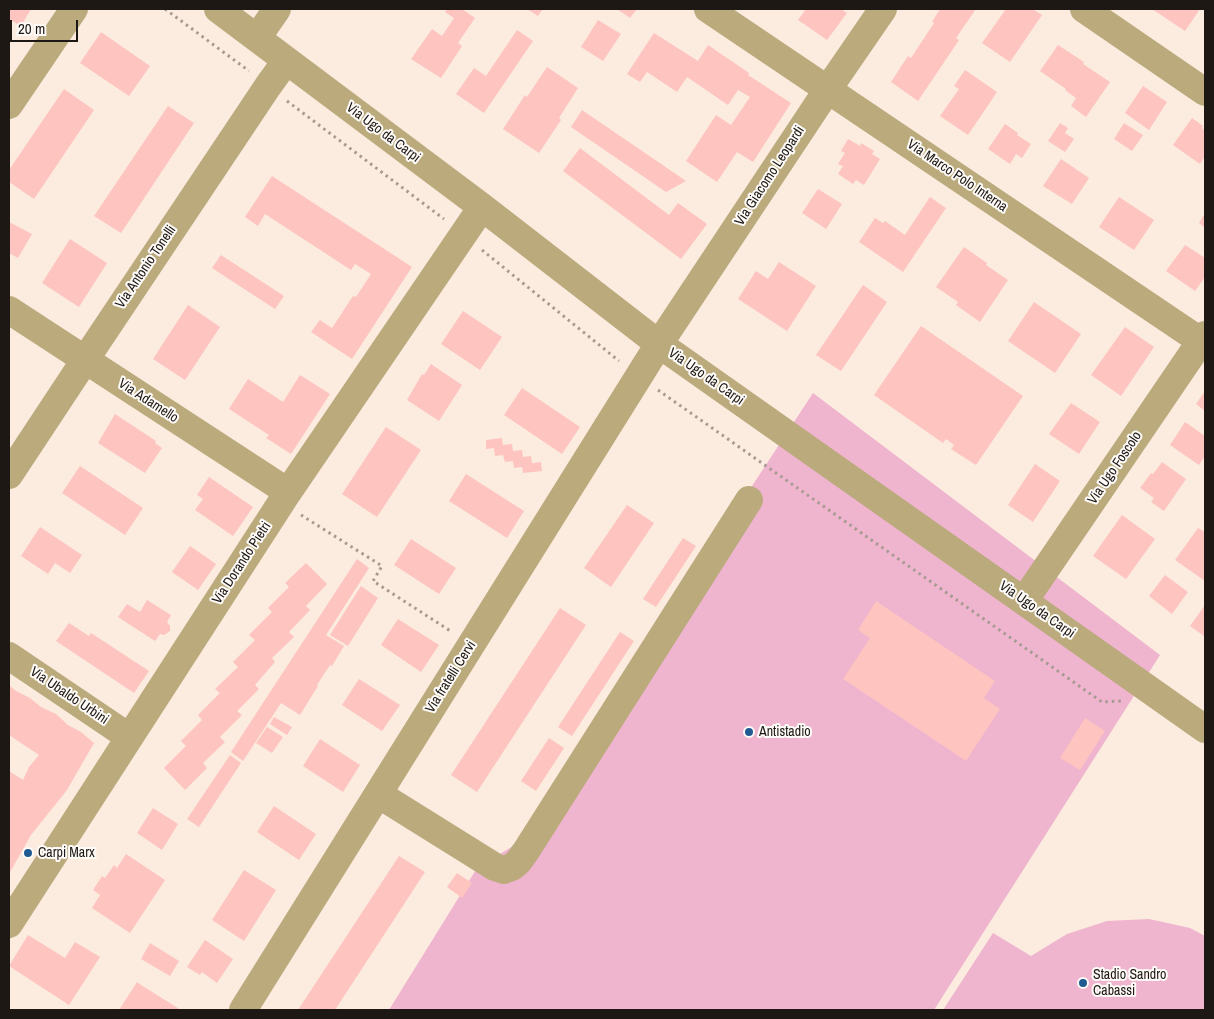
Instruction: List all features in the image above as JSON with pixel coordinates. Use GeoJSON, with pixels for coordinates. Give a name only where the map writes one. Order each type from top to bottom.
{"type":"FeatureCollection","features":[{"type":"Feature","properties":{"kind":"street"},"geometry":{"type":"LineString","coordinates":[[9,105],[18,70],[74,9]]}},
{"type":"Feature","properties":{"kind":"street","name":"Via Ugo da Carpi"},"geometry":{"type":"LineString","coordinates":[[218,9],[659,344],[1205,729]]}},
{"type":"Feature","properties":{"kind":"street"},"geometry":{"type":"LineString","coordinates":[[257,38],[277,9]]}},
{"type":"Feature","properties":{"kind":"street","name":"Via Marco Polo Interna"},"geometry":{"type":"LineString","coordinates":[[708,9],[1204,340]]}},
{"type":"Feature","properties":{"kind":"street","name":"Via Giacomo Leopardi"},"geometry":{"type":"LineString","coordinates":[[659,344],[828,88],[883,9]]}},
{"type":"Feature","properties":{"kind":"street"},"geometry":{"type":"LineString","coordinates":[[1084,9],[1205,92]]}},
{"type":"Feature","properties":{"kind":"street","name":"Via Antonio Tonelli"},"geometry":{"type":"LineString","coordinates":[[9,475],[286,61]]}},
{"type":"Feature","properties":{"kind":"street","name":"Via Dorando Pietri"},"geometry":{"type":"LineString","coordinates":[[9,924],[284,498],[482,208]]}},
{"type":"Feature","properties":{"kind":"street","name":"Via Adamello"},"geometry":{"type":"LineString","coordinates":[[9,310],[85,360],[284,498]]}},
{"type":"Feature","properties":{"kind":"street","name":"Via Ugo Foscolo"},"geometry":{"type":"LineString","coordinates":[[1024,601],[1204,340]]}},
{"type":"Feature","properties":{"kind":"street","name":"Via fratelli Cervi"},"geometry":{"type":"LineString","coordinates":[[243,1010],[659,344]]}},
{"type":"Feature","properties":{"kind":"street"},"geometry":{"type":"LineString","coordinates":[[378,794],[495,868],[504,870],[512,867],[526,852],[749,500]]}},
{"type":"Feature","properties":{"kind":"street","name":"Via Ubaldo Urbini"},"geometry":{"type":"LineString","coordinates":[[9,656],[129,737]]}},
{"type":"Feature","properties":{"kind":"path"},"geometry":{"type":"LineString","coordinates":[[165,9],[464,235],[638,377],[1102,702],[1129,701]]}},
{"type":"Feature","properties":{"kind":"path"},"geometry":{"type":"LineString","coordinates":[[284,498],[382,566],[374,581],[472,644]]}},
{"type":"Feature","properties":{"kind":"shaded area"},"geometry":{"type":"Polygon","coordinates":[[[813,393],[1160,655],[934,1010],[389,1010],[477,868],[518,843],[813,393]]]}},
{"type":"Feature","properties":{"kind":"shaded area","name":"Stadio Sandro Cabassi"},"geometry":{"type":"Polygon","coordinates":[[[1149,919],[1190,928],[1205,936],[1205,1010],[943,1010],[993,933],[1031,956],[1067,934],[1107,921],[1149,919]]]}},
{"type":"Feature","properties":{"kind":"building"},"geometry":{"type":"Polygon","coordinates":[[[9,9],[31,9],[21,26],[9,19],[9,9]]]}},
{"type":"Feature","properties":{"kind":"building"},"geometry":{"type":"Polygon","coordinates":[[[447,9],[462,9],[475,18],[458,43],[462,46],[441,78],[411,59],[432,29],[442,36],[454,18],[445,12],[447,9]]]}},
{"type":"Feature","properties":{"kind":"building"},"geometry":{"type":"Polygon","coordinates":[[[527,9],[543,9],[538,16],[527,9]]]}},
{"type":"Feature","properties":{"kind":"building"},"geometry":{"type":"Polygon","coordinates":[[[617,9],[637,9],[630,18],[617,9]]]}},
{"type":"Feature","properties":{"kind":"building"},"geometry":{"type":"Polygon","coordinates":[[[806,9],[841,9],[847,13],[827,40],[798,20],[806,9]]]}},
{"type":"Feature","properties":{"kind":"building"},"geometry":{"type":"Polygon","coordinates":[[[940,9],[976,9],[956,38],[959,40],[918,101],[891,82],[908,56],[911,58],[934,23],[932,22],[940,9]]]}},
{"type":"Feature","properties":{"kind":"building"},"geometry":{"type":"Polygon","coordinates":[[[1006,9],[1033,9],[1042,15],[1010,62],[982,43],[1006,9]]]}},
{"type":"Feature","properties":{"kind":"building"},"geometry":{"type":"Polygon","coordinates":[[[1152,9],[1200,9],[1185,31],[1152,9]]]}},
{"type":"Feature","properties":{"kind":"building"},"geometry":{"type":"Polygon","coordinates":[[[598,20],[621,34],[603,61],[581,47],[598,20]]]}},
{"type":"Feature","properties":{"kind":"building"},"geometry":{"type":"Polygon","coordinates":[[[517,30],[533,41],[484,113],[456,94],[474,68],[486,76],[517,30]]]}},
{"type":"Feature","properties":{"kind":"building"},"geometry":{"type":"Polygon","coordinates":[[[101,32],[150,66],[129,96],[80,63],[101,32]]]}},
{"type":"Feature","properties":{"kind":"building"},"geometry":{"type":"Polygon","coordinates":[[[654,33],[698,61],[708,45],[749,73],[748,75],[791,103],[753,162],[737,152],[717,182],[686,161],[716,115],[731,125],[750,97],[738,90],[728,105],[687,77],[677,92],[647,72],[640,82],[627,74],[654,33]]]}},
{"type":"Feature","properties":{"kind":"building"},"geometry":{"type":"Polygon","coordinates":[[[1058,45],[1110,82],[1086,117],[1071,106],[1076,98],[1040,71],[1058,45]]]}},
{"type":"Feature","properties":{"kind":"building"},"geometry":{"type":"Polygon","coordinates":[[[547,67],[578,88],[559,118],[561,120],[539,153],[503,129],[525,95],[527,97],[547,67]]]}},
{"type":"Feature","properties":{"kind":"building"},"geometry":{"type":"Polygon","coordinates":[[[965,70],[997,92],[968,135],[940,116],[959,89],[954,86],[965,70]]]}},
{"type":"Feature","properties":{"kind":"building"},"geometry":{"type":"Polygon","coordinates":[[[1143,86],[1167,102],[1149,130],[1125,113],[1143,86]]]}},
{"type":"Feature","properties":{"kind":"building"},"geometry":{"type":"Polygon","coordinates":[[[64,89],[94,110],[34,199],[9,182],[9,170],[64,89]]]}},
{"type":"Feature","properties":{"kind":"building"},"geometry":{"type":"Polygon","coordinates":[[[168,106],[194,123],[121,233],[94,216],[168,106]]]}},
{"type":"Feature","properties":{"kind":"building"},"geometry":{"type":"Polygon","coordinates":[[[582,110],[686,181],[666,192],[571,127],[582,110]]]}},
{"type":"Feature","properties":{"kind":"building"},"geometry":{"type":"Polygon","coordinates":[[[1192,118],[1203,126],[1202,128],[1205,131],[1205,156],[1200,164],[1173,145],[1192,118]]]}},
{"type":"Feature","properties":{"kind":"building"},"geometry":{"type":"Polygon","coordinates":[[[1060,123],[1068,128],[1065,133],[1074,139],[1065,152],[1048,141],[1060,123]]]}},
{"type":"Feature","properties":{"kind":"building"},"geometry":{"type":"Polygon","coordinates":[[[1124,123],[1143,135],[1132,151],[1114,139],[1124,123]]]}},
{"type":"Feature","properties":{"kind":"building"},"geometry":{"type":"Polygon","coordinates":[[[1005,124],[1031,144],[1022,158],[1016,154],[1010,164],[988,149],[1005,124]]]}},
{"type":"Feature","properties":{"kind":"building"},"geometry":{"type":"Polygon","coordinates":[[[848,139],[860,146],[861,143],[874,151],[872,154],[880,159],[864,185],[856,180],[853,184],[838,174],[843,166],[838,164],[845,153],[841,151],[848,139]]]}},
{"type":"Feature","properties":{"kind":"building"},"geometry":{"type":"Polygon","coordinates":[[[580,148],[669,215],[678,203],[707,224],[681,259],[563,171],[580,148]]]}},
{"type":"Feature","properties":{"kind":"building"},"geometry":{"type":"Polygon","coordinates":[[[1061,159],[1089,178],[1072,204],[1043,186],[1061,159]]]}},
{"type":"Feature","properties":{"kind":"building"},"geometry":{"type":"Polygon","coordinates":[[[272,176],[412,267],[352,359],[311,332],[320,320],[332,328],[353,296],[356,297],[371,274],[355,264],[351,270],[265,214],[258,226],[245,217],[272,176]]]}},
{"type":"Feature","properties":{"kind":"building"},"geometry":{"type":"Polygon","coordinates":[[[818,189],[842,204],[826,229],[802,213],[818,189]]]}},
{"type":"Feature","properties":{"kind":"building"},"geometry":{"type":"Polygon","coordinates":[[[930,197],[946,208],[903,272],[859,242],[875,218],[883,223],[885,221],[905,235],[930,197]]]}},
{"type":"Feature","properties":{"kind":"building"},"geometry":{"type":"Polygon","coordinates":[[[1119,197],[1154,220],[1134,250],[1099,227],[1119,197]]]}},
{"type":"Feature","properties":{"kind":"building"},"geometry":{"type":"Polygon","coordinates":[[[1205,213],[1205,228],[1199,223],[1205,213]]]}},
{"type":"Feature","properties":{"kind":"building"},"geometry":{"type":"Polygon","coordinates":[[[9,222],[32,234],[18,258],[9,253],[9,222]]]}},
{"type":"Feature","properties":{"kind":"building"},"geometry":{"type":"Polygon","coordinates":[[[70,239],[107,263],[79,307],[42,283],[70,239]]]}},
{"type":"Feature","properties":{"kind":"building"},"geometry":{"type":"Polygon","coordinates":[[[1185,245],[1205,258],[1205,277],[1195,291],[1166,271],[1185,245]]]}},
{"type":"Feature","properties":{"kind":"building"},"geometry":{"type":"Polygon","coordinates":[[[964,247],[1008,280],[980,322],[956,305],[958,302],[936,287],[964,247]]]}},
{"type":"Feature","properties":{"kind":"building"},"geometry":{"type":"Polygon","coordinates":[[[221,255],[284,296],[275,309],[212,268],[221,255]]]}},
{"type":"Feature","properties":{"kind":"building"},"geometry":{"type":"Polygon","coordinates":[[[779,262],[816,286],[787,331],[738,299],[756,271],[768,279],[779,262]]]}},
{"type":"Feature","properties":{"kind":"building"},"geometry":{"type":"Polygon","coordinates":[[[863,285],[887,302],[841,371],[816,355],[863,285]]]}},
{"type":"Feature","properties":{"kind":"building"},"geometry":{"type":"Polygon","coordinates":[[[1034,302],[1081,334],[1055,373],[1008,341],[1034,302]]]}},
{"type":"Feature","properties":{"kind":"building"},"geometry":{"type":"Polygon","coordinates":[[[188,305],[220,327],[185,380],[153,359],[188,305]]]}},
{"type":"Feature","properties":{"kind":"building"},"geometry":{"type":"Polygon","coordinates":[[[463,311],[502,337],[480,370],[441,344],[463,311]]]}},
{"type":"Feature","properties":{"kind":"building"},"geometry":{"type":"Polygon","coordinates":[[[921,326],[1023,396],[976,465],[951,449],[954,445],[946,439],[943,443],[874,395],[921,326]]]}},
{"type":"Feature","properties":{"kind":"building"},"geometry":{"type":"Polygon","coordinates":[[[1125,327],[1154,347],[1121,396],[1091,375],[1125,327]]]}},
{"type":"Feature","properties":{"kind":"building"},"geometry":{"type":"Polygon","coordinates":[[[431,364],[462,385],[439,421],[407,400],[422,374],[424,375],[431,364]]]}},
{"type":"Feature","properties":{"kind":"building"},"geometry":{"type":"Polygon","coordinates":[[[300,375],[330,394],[291,454],[266,438],[269,435],[229,409],[248,379],[283,402],[300,375]]]}},
{"type":"Feature","properties":{"kind":"building"},"geometry":{"type":"Polygon","coordinates":[[[522,388],[580,427],[562,454],[504,415],[522,388]]]}},
{"type":"Feature","properties":{"kind":"building"},"geometry":{"type":"Polygon","coordinates":[[[1205,391],[1205,411],[1196,404],[1205,391]]]}},
{"type":"Feature","properties":{"kind":"building"},"geometry":{"type":"Polygon","coordinates":[[[1071,403],[1100,422],[1079,454],[1049,434],[1071,403]]]}},
{"type":"Feature","properties":{"kind":"building"},"geometry":{"type":"Polygon","coordinates":[[[115,414],[156,441],[155,443],[162,448],[145,473],[98,443],[115,414]]]}},
{"type":"Feature","properties":{"kind":"building"},"geometry":{"type":"Polygon","coordinates":[[[1185,422],[1205,436],[1205,456],[1199,465],[1170,445],[1185,422]]]}},
{"type":"Feature","properties":{"kind":"building"},"geometry":{"type":"Polygon","coordinates":[[[386,427],[421,450],[377,517],[342,494],[386,427]]]}},
{"type":"Feature","properties":{"kind":"building"},"geometry":{"type":"Polygon","coordinates":[[[502,438],[503,445],[512,444],[513,451],[522,450],[523,457],[531,456],[532,463],[541,462],[542,471],[523,473],[522,467],[514,468],[513,461],[505,462],[503,455],[495,456],[494,448],[486,449],[486,440],[502,438]]]}},
{"type":"Feature","properties":{"kind":"building"},"geometry":{"type":"Polygon","coordinates":[[[1162,462],[1186,479],[1164,511],[1151,502],[1154,498],[1140,488],[1162,462]]]}},
{"type":"Feature","properties":{"kind":"building"},"geometry":{"type":"Polygon","coordinates":[[[1035,464],[1060,481],[1033,522],[1008,505],[1035,464]]]}},
{"type":"Feature","properties":{"kind":"building"},"geometry":{"type":"Polygon","coordinates":[[[80,466],[143,508],[125,535],[62,493],[80,466]]]}},
{"type":"Feature","properties":{"kind":"building"},"geometry":{"type":"Polygon","coordinates":[[[466,474],[524,511],[507,538],[449,501],[466,474]]]}},
{"type":"Feature","properties":{"kind":"building"},"geometry":{"type":"Polygon","coordinates":[[[209,477],[253,507],[233,536],[195,510],[203,499],[197,495],[209,477]]]}},
{"type":"Feature","properties":{"kind":"building"},"geometry":{"type":"Polygon","coordinates":[[[627,505],[654,523],[611,587],[584,568],[627,505]]]}},
{"type":"Feature","properties":{"kind":"building"},"geometry":{"type":"Polygon","coordinates":[[[1122,515],[1155,539],[1126,579],[1093,556],[1122,515]]]}},
{"type":"Feature","properties":{"kind":"building"},"geometry":{"type":"Polygon","coordinates":[[[40,527],[82,555],[70,573],[55,563],[48,574],[21,556],[40,527]]]}},
{"type":"Feature","properties":{"kind":"building"},"geometry":{"type":"Polygon","coordinates":[[[1198,528],[1205,532],[1205,581],[1175,560],[1198,528]]]}},
{"type":"Feature","properties":{"kind":"building"},"geometry":{"type":"Polygon","coordinates":[[[683,538],[696,546],[656,607],[643,599],[683,538]]]}},
{"type":"Feature","properties":{"kind":"building"},"geometry":{"type":"Polygon","coordinates":[[[411,539],[456,568],[439,594],[394,565],[411,539]]]}},
{"type":"Feature","properties":{"kind":"building"},"geometry":{"type":"Polygon","coordinates":[[[190,546],[216,564],[198,590],[172,572],[190,546]]]}},
{"type":"Feature","properties":{"kind":"building"},"geometry":{"type":"Polygon","coordinates":[[[357,559],[369,568],[326,635],[344,646],[332,666],[330,665],[317,685],[300,715],[281,703],[243,761],[231,752],[357,559]]]}},
{"type":"Feature","properties":{"kind":"building"},"geometry":{"type":"Polygon","coordinates":[[[306,563],[327,584],[306,606],[310,610],[289,632],[294,637],[272,658],[275,662],[255,685],[259,689],[237,711],[242,715],[220,737],[225,742],[203,763],[207,768],[185,790],[164,768],[186,746],[181,741],[202,720],[198,715],[220,693],[215,689],[238,667],[233,662],[255,640],[249,635],[272,612],[268,608],[289,587],[285,583],[306,563]]]}},
{"type":"Feature","properties":{"kind":"building"},"geometry":{"type":"Polygon","coordinates":[[[1165,575],[1188,592],[1172,614],[1149,596],[1165,575]]]}},
{"type":"Feature","properties":{"kind":"building"},"geometry":{"type":"Polygon","coordinates":[[[361,586],[378,598],[348,646],[330,635],[361,586]]]}},
{"type":"Feature","properties":{"kind":"building"},"geometry":{"type":"Polygon","coordinates":[[[147,600],[171,615],[167,622],[170,626],[170,631],[164,635],[160,634],[155,641],[118,617],[127,604],[140,612],[147,600]]]}},
{"type":"Feature","properties":{"kind":"building"},"geometry":{"type":"Polygon","coordinates":[[[876,601],[995,681],[984,698],[1000,709],[966,761],[843,679],[870,638],[858,630],[876,601]]]}},
{"type":"Feature","properties":{"kind":"building"},"geometry":{"type":"Polygon","coordinates":[[[1205,605],[1205,634],[1204,636],[1190,626],[1205,605]]]}},
{"type":"Feature","properties":{"kind":"building"},"geometry":{"type":"Polygon","coordinates":[[[560,608],[586,625],[477,792],[451,775],[560,608]]]}},
{"type":"Feature","properties":{"kind":"building"},"geometry":{"type":"Polygon","coordinates":[[[398,619],[439,645],[421,672],[381,645],[398,619]]]}},
{"type":"Feature","properties":{"kind":"building"},"geometry":{"type":"Polygon","coordinates":[[[69,623],[89,636],[91,633],[149,671],[134,693],[56,641],[69,623]]]}},
{"type":"Feature","properties":{"kind":"building"},"geometry":{"type":"Polygon","coordinates":[[[620,632],[634,641],[572,736],[558,727],[620,632]]]}},
{"type":"Feature","properties":{"kind":"building"},"geometry":{"type":"Polygon","coordinates":[[[359,679],[400,705],[382,731],[342,705],[359,679]]]}},
{"type":"Feature","properties":{"kind":"building"},"geometry":{"type":"Polygon","coordinates":[[[9,685],[41,707],[56,714],[94,743],[67,790],[31,835],[9,874],[9,771],[23,780],[29,767],[39,755],[9,735],[9,685]]]}},
{"type":"Feature","properties":{"kind":"building"},"geometry":{"type":"Polygon","coordinates":[[[274,717],[292,727],[287,735],[270,724],[274,717]]]}},
{"type":"Feature","properties":{"kind":"building"},"geometry":{"type":"Polygon","coordinates":[[[1085,718],[1105,731],[1080,770],[1060,758],[1085,718]]]}},
{"type":"Feature","properties":{"kind":"building"},"geometry":{"type":"Polygon","coordinates":[[[267,727],[283,737],[272,753],[256,743],[267,727]]]}},
{"type":"Feature","properties":{"kind":"building"},"geometry":{"type":"Polygon","coordinates":[[[549,738],[564,748],[536,791],[521,781],[549,738]]]}},
{"type":"Feature","properties":{"kind":"building"},"geometry":{"type":"Polygon","coordinates":[[[320,739],[360,765],[343,792],[303,766],[320,739]]]}},
{"type":"Feature","properties":{"kind":"building"},"geometry":{"type":"Polygon","coordinates":[[[230,755],[241,763],[199,827],[187,819],[230,755]]]}},
{"type":"Feature","properties":{"kind":"building"},"geometry":{"type":"Polygon","coordinates":[[[274,806],[316,834],[299,860],[257,832],[274,806]]]}},
{"type":"Feature","properties":{"kind":"building"},"geometry":{"type":"Polygon","coordinates":[[[153,808],[178,824],[162,850],[137,833],[153,808]]]}},
{"type":"Feature","properties":{"kind":"building"},"geometry":{"type":"Polygon","coordinates":[[[126,854],[165,880],[130,933],[92,908],[100,895],[93,890],[102,876],[105,878],[114,865],[117,868],[126,854]]]}},
{"type":"Feature","properties":{"kind":"building"},"geometry":{"type":"Polygon","coordinates":[[[399,856],[425,872],[335,1010],[298,1010],[399,856]]]}},
{"type":"Feature","properties":{"kind":"building"},"geometry":{"type":"Polygon","coordinates":[[[244,870],[276,890],[244,941],[212,920],[244,870]]]}},
{"type":"Feature","properties":{"kind":"building"},"geometry":{"type":"Polygon","coordinates":[[[457,873],[472,883],[462,898],[447,887],[457,873]]]}},
{"type":"Feature","properties":{"kind":"building"},"geometry":{"type":"Polygon","coordinates":[[[28,935],[65,958],[75,942],[100,957],[69,1005],[9,966],[28,935]]]}},
{"type":"Feature","properties":{"kind":"building"},"geometry":{"type":"Polygon","coordinates":[[[205,940],[233,959],[217,983],[202,972],[200,975],[187,967],[205,940]]]}},
{"type":"Feature","properties":{"kind":"building"},"geometry":{"type":"Polygon","coordinates":[[[150,943],[179,961],[170,976],[141,959],[150,943]]]}},
{"type":"Feature","properties":{"kind":"building"},"geometry":{"type":"Polygon","coordinates":[[[137,982],[141,985],[181,1010],[119,1010],[137,982]]]}},
{"type":"Feature","properties":{"kind":"place","name":"Antistadio"},"geometry":{"type":"Point","coordinates":[749,732]}},
{"type":"Feature","properties":{"kind":"place","name":"Carpi Marx"},"geometry":{"type":"Point","coordinates":[28,853]}},
{"type":"Feature","properties":{"kind":"place","name":"Stadio Sandro Cabassi"},"geometry":{"type":"Point","coordinates":[1083,983]}}]}
